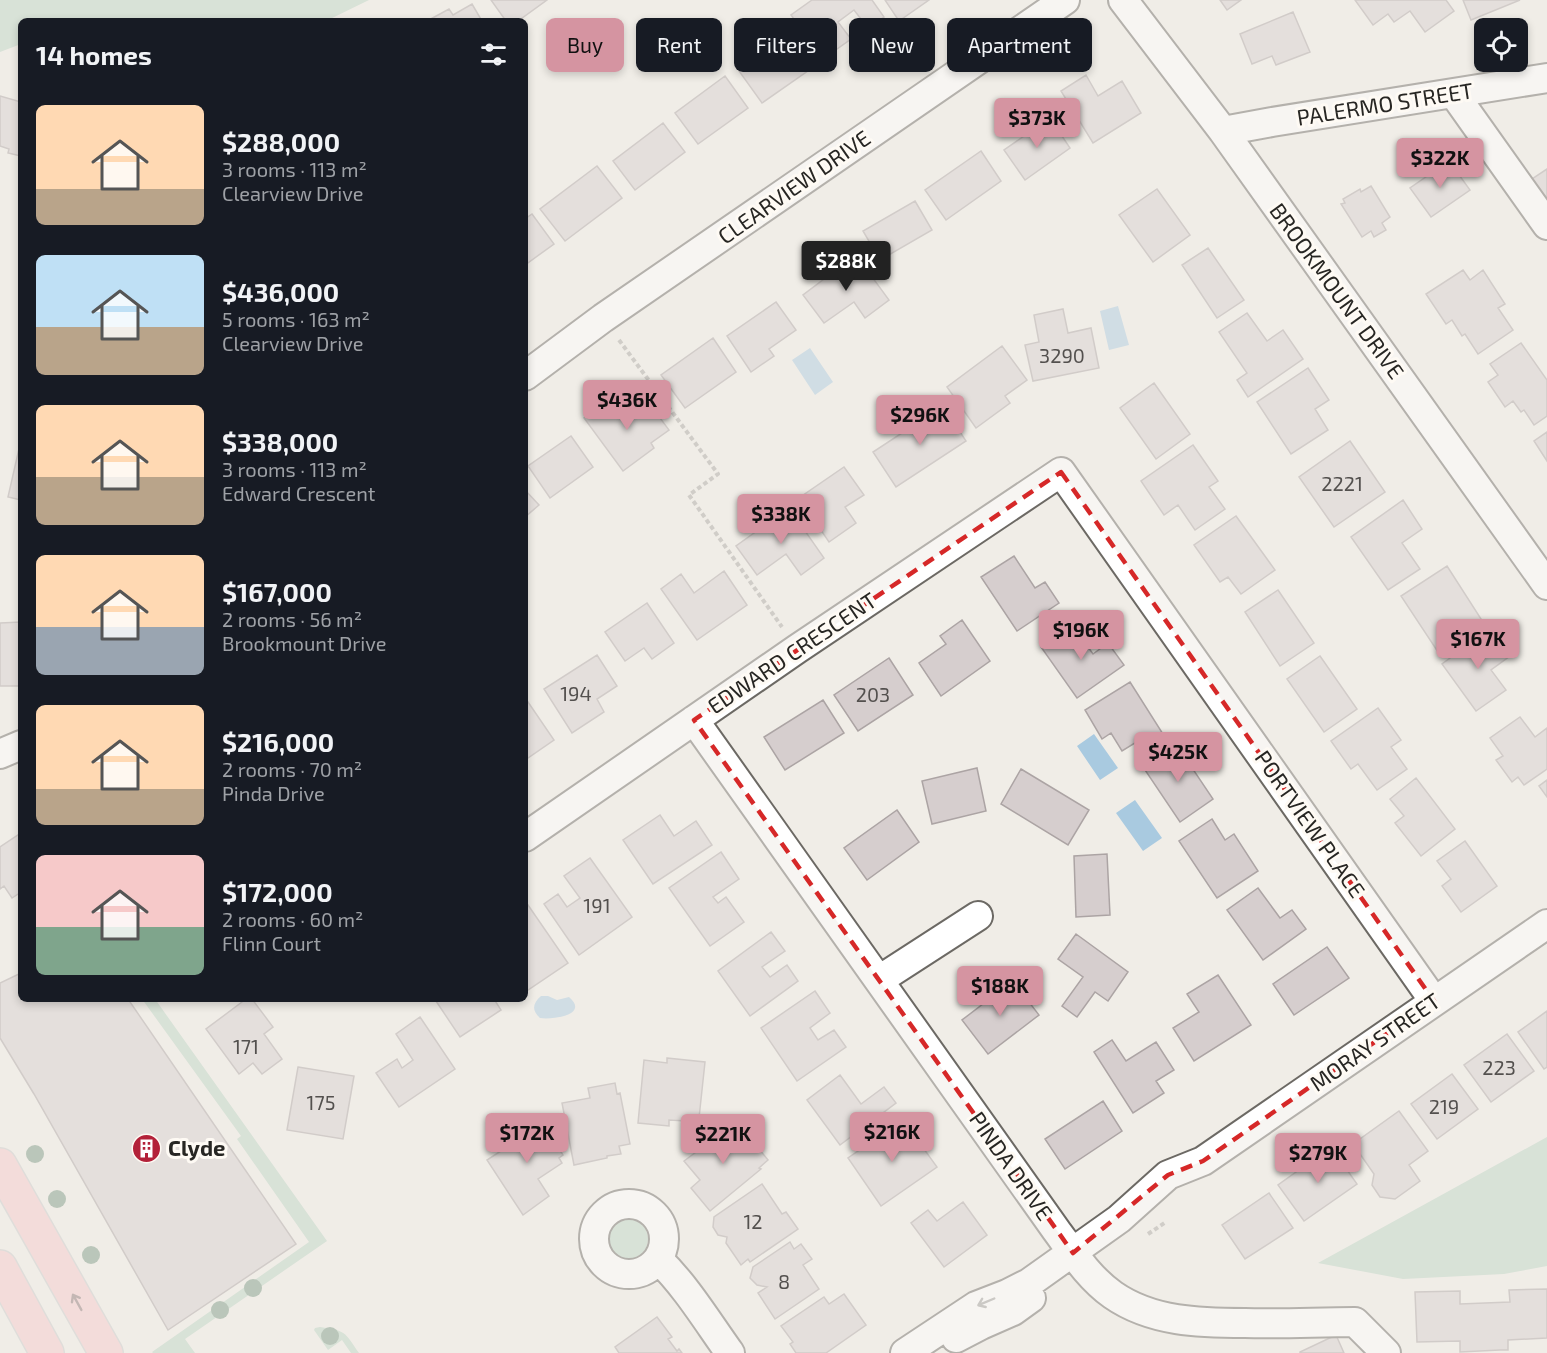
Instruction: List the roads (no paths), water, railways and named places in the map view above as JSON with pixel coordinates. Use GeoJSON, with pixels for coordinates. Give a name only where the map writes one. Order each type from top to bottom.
{"type":"FeatureCollection","features":[{"type":"Feature","properties":{"kind":"main road"},"geometry":{"type":"LineString","coordinates":[[0,1165],[106,1353]]}},
{"type":"Feature","properties":{"kind":"main road"},"geometry":{"type":"LineString","coordinates":[[0,1267],[47,1353]]}},
{"type":"Feature","properties":{"kind":"street","name":"CLEARVIEW DRIVE"},"geometry":{"type":"LineString","coordinates":[[528,374],[603,318],[1065,0]]}},
{"type":"Feature","properties":{"kind":"street","name":"BROOKMOUNT DRIVE"},"geometry":{"type":"LineString","coordinates":[[1123,0],[1223,131],[1547,585]]}},
{"type":"Feature","properties":{"kind":"street","name":"PALERMO STREET"},"geometry":{"type":"LineString","coordinates":[[1223,131],[1547,78]]}},
{"type":"Feature","properties":{"kind":"street"},"geometry":{"type":"LineString","coordinates":[[1454,94],[1547,225]]}},
{"type":"Feature","properties":{"kind":"street","name":"EDWARD CRESCENT"},"geometry":{"type":"LineString","coordinates":[[528,835],[1061,472]]}},
{"type":"Feature","properties":{"kind":"street","name":"PORTVIEW PLACE"},"geometry":{"type":"LineString","coordinates":[[1061,472],[1434,1001]]}},
{"type":"Feature","properties":{"kind":"street","name":"PINDA DRIVE"},"geometry":{"type":"LineString","coordinates":[[694,720],[1090,1275],[1115,1296],[1150,1313],[1178,1320],[1201,1323],[1355,1322],[1386,1353]]}},
{"type":"Feature","properties":{"kind":"street"},"geometry":{"type":"LineString","coordinates":[[0,754],[18,746]]}},
{"type":"Feature","properties":{"kind":"street"},"geometry":{"type":"LineString","coordinates":[[879,980],[978,916]]}},
{"type":"Feature","properties":{"kind":"street","name":"MORAY STREET"},"geometry":{"type":"LineString","coordinates":[[934,1353],[962,1335],[1013,1311],[1077,1258],[1168,1175],[1203,1161],[1547,924]]}},
{"type":"Feature","properties":{"kind":"street","name":"MORAY STREET"},"geometry":{"type":"LineString","coordinates":[[905,1353],[976,1306],[1019,1289],[1077,1258]]}},
{"type":"Feature","properties":{"kind":"street"},"geometry":{"type":"LineString","coordinates":[[657,1259],[684,1288],[730,1353]]}},
{"type":"Feature","properties":{"kind":"water"},"geometry":{"type":"Polygon","coordinates":[[[1118,306],[1129,345],[1109,350],[1100,311],[1118,306]]]}},
{"type":"Feature","properties":{"kind":"water"},"geometry":{"type":"Polygon","coordinates":[[[810,348],[833,382],[815,395],[792,360],[810,348]]]}},
{"type":"Feature","properties":{"kind":"water"},"geometry":{"type":"Polygon","coordinates":[[[1094,734],[1118,768],[1100,780],[1077,746],[1094,734]]]}},
{"type":"Feature","properties":{"kind":"water"},"geometry":{"type":"Polygon","coordinates":[[[1135,800],[1162,838],[1143,851],[1116,813],[1135,800]]]}},
{"type":"Feature","properties":{"kind":"water"},"geometry":{"type":"Polygon","coordinates":[[[541,996],[557,1000],[569,997],[575,1008],[567,1015],[560,1017],[540,1018],[534,1007],[541,996]]]}},
{"type":"Feature","properties":{"kind":"place","name":"Clyde"},"geometry":{"type":"Point","coordinates":[147,1148]}}]}
